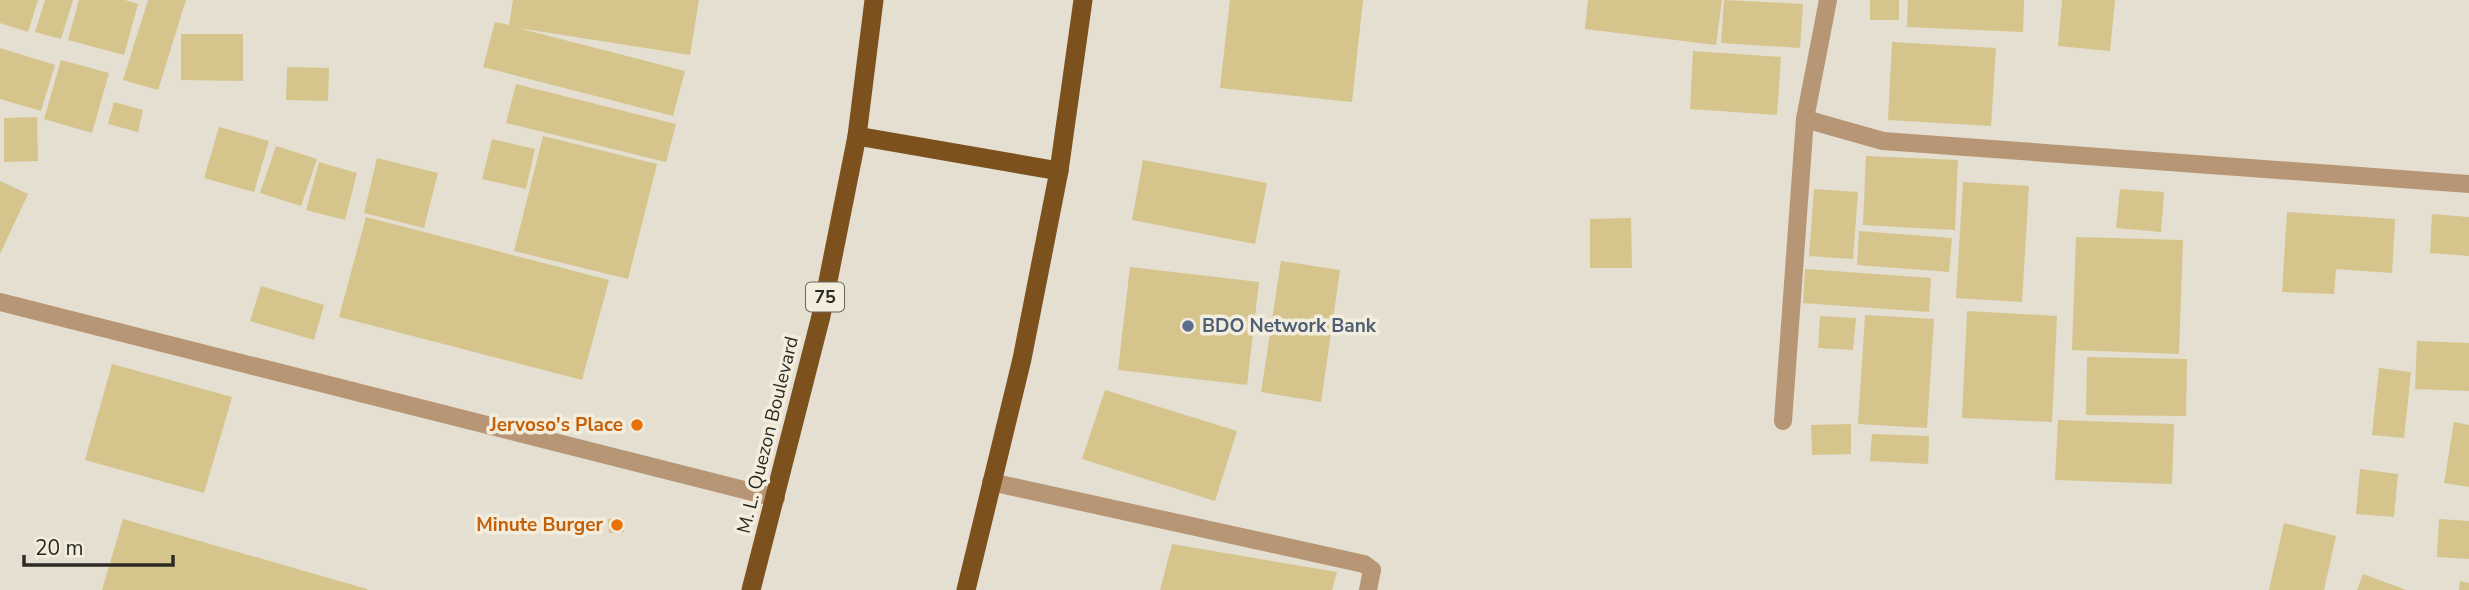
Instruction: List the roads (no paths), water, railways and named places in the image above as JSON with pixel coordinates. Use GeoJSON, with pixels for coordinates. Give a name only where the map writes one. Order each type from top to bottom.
{"type":"FeatureCollection","features":[{"type":"Feature","properties":{"kind":"highway","name":"M. L. Quezon Boulevard"},"geometry":{"type":"LineString","coordinates":[[751,590],[821,316],[857,136],[874,0]]}},
{"type":"Feature","properties":{"kind":"highway"},"geometry":{"type":"LineString","coordinates":[[966,590],[990,482],[1022,359],[1059,171],[1083,0]]}},
{"type":"Feature","properties":{"kind":"highway"},"geometry":{"type":"LineString","coordinates":[[857,136],[1059,171]]}},
{"type":"Feature","properties":{"kind":"street"},"geometry":{"type":"LineString","coordinates":[[1783,421],[1805,120],[1828,0]]}},
{"type":"Feature","properties":{"kind":"street"},"geometry":{"type":"LineString","coordinates":[[1805,120],[1883,141],[2469,184]]}},
{"type":"Feature","properties":{"kind":"street"},"geometry":{"type":"LineString","coordinates":[[0,302],[776,498]]}},
{"type":"Feature","properties":{"kind":"street"},"geometry":{"type":"LineString","coordinates":[[990,482],[1364,564],[1371,570],[1368,590]]}},
{"type":"Feature","properties":{"kind":"place","name":"BDO Network Bank"},"geometry":{"type":"Point","coordinates":[1188,326]}},
{"type":"Feature","properties":{"kind":"place","name":"Jervoso's Place"},"geometry":{"type":"Point","coordinates":[637,425]}},
{"type":"Feature","properties":{"kind":"place","name":"Minute Burger"},"geometry":{"type":"Point","coordinates":[617,525]}}]}
